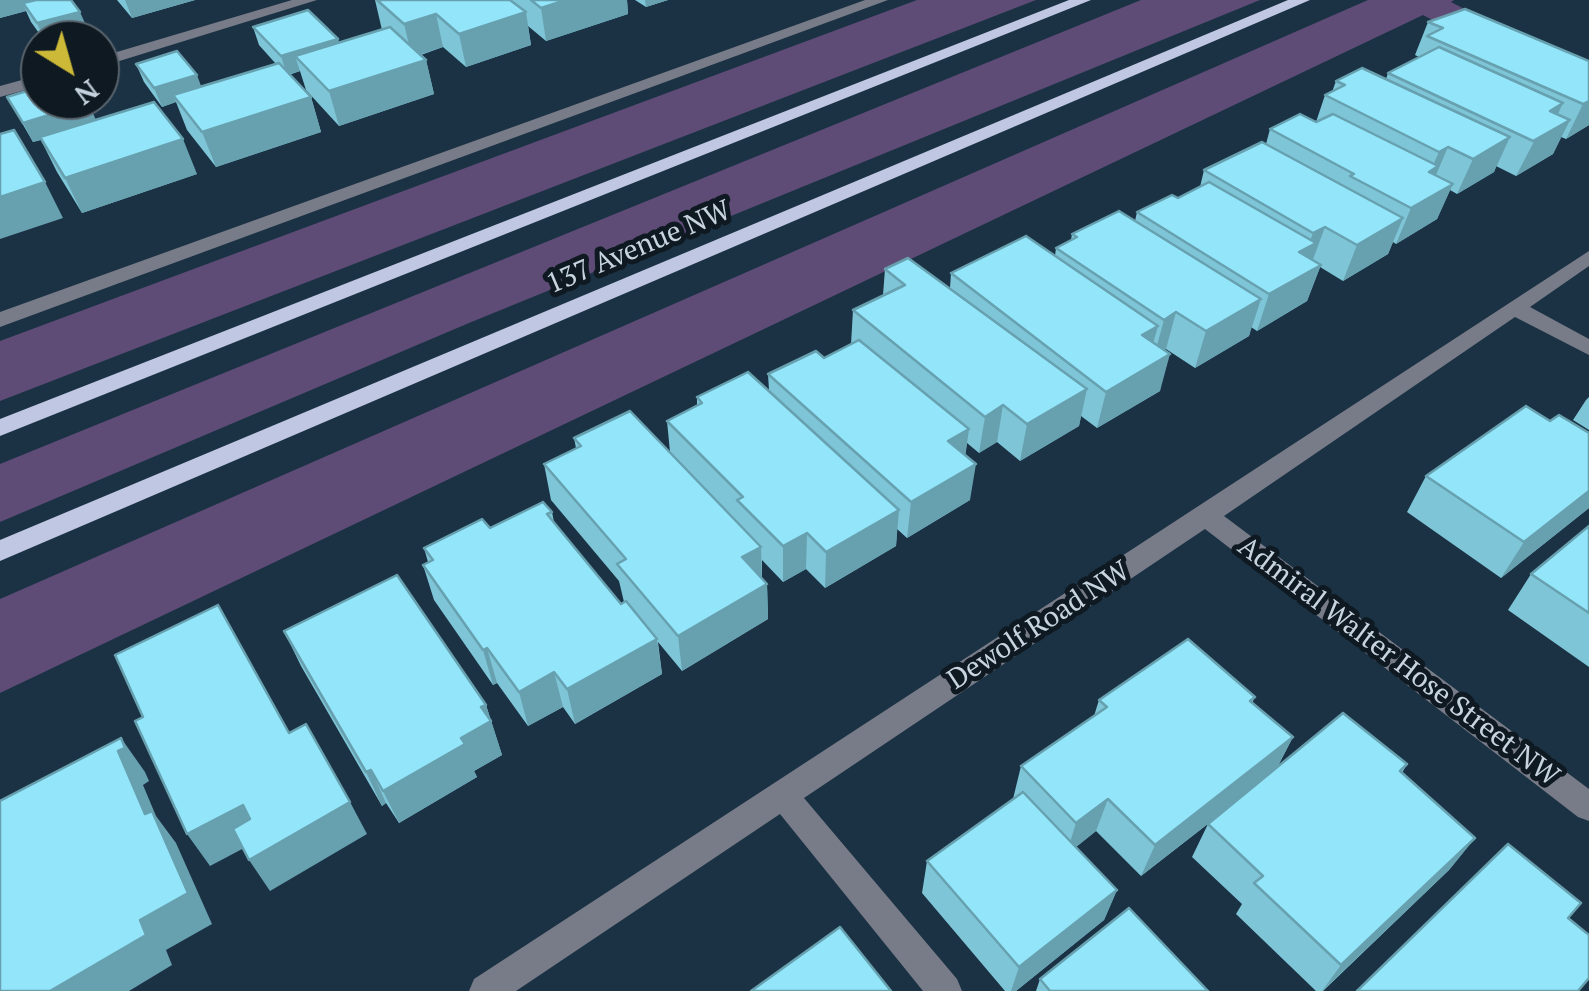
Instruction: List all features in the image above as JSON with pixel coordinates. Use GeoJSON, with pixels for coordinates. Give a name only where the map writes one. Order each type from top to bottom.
{"type":"FeatureCollection","features":[{"type":"Feature","properties":{"kind":"main road"},"geometry":{"type":"LineString","coordinates":[[0,428],[1083,0]]}},
{"type":"Feature","properties":{"kind":"main road","name":"137 Avenue NW"},"geometry":{"type":"LineString","coordinates":[[0,551],[1302,0]]}},
{"type":"Feature","properties":{"kind":"street"},"geometry":{"type":"LineString","coordinates":[[120,56],[309,0]]}},
{"type":"Feature","properties":{"kind":"street"},"geometry":{"type":"LineString","coordinates":[[0,320],[880,0]]}},
{"type":"Feature","properties":{"kind":"street","name":"Dewolf Road NW"},"geometry":{"type":"LineString","coordinates":[[486,991],[1206,516],[1589,257]]}},
{"type":"Feature","properties":{"kind":"street"},"geometry":{"type":"LineString","coordinates":[[1514,306],[1589,348]]}},
{"type":"Feature","properties":{"kind":"street","name":"Admiral Walter Hose Street NW"},"geometry":{"type":"LineString","coordinates":[[1206,516],[1589,807]]}},
{"type":"Feature","properties":{"kind":"street"},"geometry":{"type":"LineString","coordinates":[[782,794],[945,991]]}},
{"type":"Feature","properties":{"kind":"shaded area"},"geometry":{"type":"Polygon","coordinates":[[[917,0],[1036,0],[0,401],[0,341],[917,0]]]}},
{"type":"Feature","properties":{"kind":"shaded area"},"geometry":{"type":"Polygon","coordinates":[[[1141,0],[1260,0],[469,323],[0,522],[0,464],[1141,0]]]}},
{"type":"Feature","properties":{"kind":"shaded area"},"geometry":{"type":"Polygon","coordinates":[[[1368,0],[1454,0],[1451,2],[1589,74],[1589,103],[1423,15],[0,693],[0,599],[1368,0]]]}},
{"type":"Feature","properties":{"kind":"building"},"geometry":{"type":"Polygon","coordinates":[[[71,0],[80,12],[35,20],[23,3],[71,0]]]}},
{"type":"Feature","properties":{"kind":"building"},"geometry":{"type":"Polygon","coordinates":[[[377,0],[510,0],[526,12],[459,34],[436,14],[404,24],[377,0]]]}},
{"type":"Feature","properties":{"kind":"building"},"geometry":{"type":"Polygon","coordinates":[[[531,0],[566,0],[541,8],[531,0]]]}},
{"type":"Feature","properties":{"kind":"building"},"geometry":{"type":"Polygon","coordinates":[[[1465,9],[1589,61],[1589,101],[1583,104],[1427,36],[1443,28],[1428,22],[1465,9]]]}},
{"type":"Feature","properties":{"kind":"building"},"geometry":{"type":"Polygon","coordinates":[[[308,10],[338,39],[281,56],[253,27],[308,10]]]}},
{"type":"Feature","properties":{"kind":"building"},"geometry":{"type":"Polygon","coordinates":[[[390,27],[426,60],[329,91],[295,56],[390,27]]]}},
{"type":"Feature","properties":{"kind":"building"},"geometry":{"type":"Polygon","coordinates":[[[1439,47],[1563,103],[1550,111],[1570,120],[1533,141],[1388,73],[1439,47]]]}},
{"type":"Feature","properties":{"kind":"building"},"geometry":{"type":"Polygon","coordinates":[[[177,51],[197,75],[154,88],[136,64],[177,51]]]}},
{"type":"Feature","properties":{"kind":"building"},"geometry":{"type":"Polygon","coordinates":[[[279,63],[311,97],[202,132],[173,95],[279,63]]]}},
{"type":"Feature","properties":{"kind":"building"},"geometry":{"type":"Polygon","coordinates":[[[1362,68],[1510,137],[1473,159],[1448,147],[1439,152],[1325,95],[1345,85],[1336,81],[1362,68]]]}},
{"type":"Feature","properties":{"kind":"building"},"geometry":{"type":"Polygon","coordinates":[[[20,93],[20,118],[7,97],[20,93]]]}},
{"type":"Feature","properties":{"kind":"building"},"geometry":{"type":"Polygon","coordinates":[[[154,102],[183,139],[65,178],[40,137],[95,120],[120,120],[120,112],[154,102]]]}},
{"type":"Feature","properties":{"kind":"building"},"geometry":{"type":"Polygon","coordinates":[[[1300,114],[1316,122],[1333,114],[1438,166],[1429,172],[1453,184],[1411,208],[1270,129],[1300,114]]]}},
{"type":"Feature","properties":{"kind":"building"},"geometry":{"type":"Polygon","coordinates":[[[14,130],[45,182],[0,197],[0,134],[14,130]]]}},
{"type":"Feature","properties":{"kind":"building"},"geometry":{"type":"Polygon","coordinates":[[[1262,142],[1403,218],[1357,245],[1325,227],[1313,233],[1204,170],[1262,142]]]}},
{"type":"Feature","properties":{"kind":"building"},"geometry":{"type":"Polygon","coordinates":[[[1209,182],[1316,243],[1299,252],[1321,265],[1269,294],[1137,212],[1209,182]]]}},
{"type":"Feature","properties":{"kind":"building"},"geometry":{"type":"Polygon","coordinates":[[[1119,211],[1261,299],[1206,331],[1176,312],[1164,320],[1056,248],[1077,237],[1072,234],[1119,211]]]}},
{"type":"Feature","properties":{"kind":"building"},"geometry":{"type":"Polygon","coordinates":[[[1026,236],[1158,326],[1142,335],[1170,354],[1106,392],[951,273],[1026,236]]]}},
{"type":"Feature","properties":{"kind":"building"},"geometry":{"type":"Polygon","coordinates":[[[908,258],[1087,389],[1027,424],[1003,405],[985,417],[853,310],[905,285],[885,269],[908,258]]]}},
{"type":"Feature","properties":{"kind":"building"},"geometry":{"type":"Polygon","coordinates":[[[859,340],[969,429],[948,441],[976,464],[911,502],[768,374],[816,351],[824,358],[859,340]]]}},
{"type":"Feature","properties":{"kind":"building"},"geometry":{"type":"Polygon","coordinates":[[[748,372],[899,510],[826,552],[807,533],[783,546],[737,500],[743,497],[667,421],[702,403],[697,397],[748,372]]]}},
{"type":"Feature","properties":{"kind":"building"},"geometry":{"type":"Polygon","coordinates":[[[1526,406],[1550,421],[1559,415],[1589,433],[1589,491],[1524,542],[1426,476],[1526,406]]]}},
{"type":"Feature","properties":{"kind":"building"},"geometry":{"type":"Polygon","coordinates":[[[630,411],[761,547],[742,557],[767,584],[678,636],[617,564],[626,559],[544,464],[581,446],[574,438],[630,411]]]}},
{"type":"Feature","properties":{"kind":"building"},"geometry":{"type":"Polygon","coordinates":[[[543,502],[552,512],[547,514],[621,604],[626,601],[657,639],[567,689],[554,672],[519,692],[487,648],[483,650],[423,565],[433,560],[424,548],[482,519],[490,528],[543,502]]]}},
{"type":"Feature","properties":{"kind":"building"},"geometry":{"type":"Polygon","coordinates":[[[1589,526],[1589,613],[1531,574],[1589,526]]]}},
{"type":"Feature","properties":{"kind":"building"},"geometry":{"type":"Polygon","coordinates":[[[397,575],[486,705],[481,707],[491,721],[461,738],[465,744],[383,791],[371,770],[366,772],[284,631],[397,575]]]}},
{"type":"Feature","properties":{"kind":"building"},"geometry":{"type":"Polygon","coordinates":[[[218,605],[289,733],[306,724],[350,802],[249,860],[233,829],[250,819],[243,805],[187,834],[135,721],[143,717],[115,655],[218,605]]]}},
{"type":"Feature","properties":{"kind":"building"},"geometry":{"type":"Polygon","coordinates":[[[1188,639],[1255,697],[1250,701],[1293,737],[1155,845],[1108,799],[1076,823],[1021,766],[1107,707],[1099,700],[1188,639]]]}},
{"type":"Feature","properties":{"kind":"building"},"geometry":{"type":"Polygon","coordinates":[[[1343,713],[1407,764],[1400,771],[1475,838],[1341,965],[1254,883],[1263,876],[1208,824],[1343,713]]]}},
{"type":"Feature","properties":{"kind":"building"},"geometry":{"type":"Polygon","coordinates":[[[121,738],[125,748],[118,751],[145,814],[152,811],[188,893],[140,920],[146,935],[50,991],[0,991],[0,801],[121,738]]]}},
{"type":"Feature","properties":{"kind":"building"},"geometry":{"type":"Polygon","coordinates":[[[1023,792],[1117,890],[1019,967],[927,861],[1023,792]]]}},
{"type":"Feature","properties":{"kind":"building"},"geometry":{"type":"Polygon","coordinates":[[[1508,844],[1581,903],[1568,918],[1589,935],[1589,978],[1578,991],[1357,991],[1508,844]]]}},
{"type":"Feature","properties":{"kind":"building"},"geometry":{"type":"Polygon","coordinates":[[[1129,908],[1208,991],[1050,991],[1040,979],[1129,908]]]}},
{"type":"Feature","properties":{"kind":"building"},"geometry":{"type":"Polygon","coordinates":[[[840,927],[891,991],[751,991],[840,927]]]}}]}
